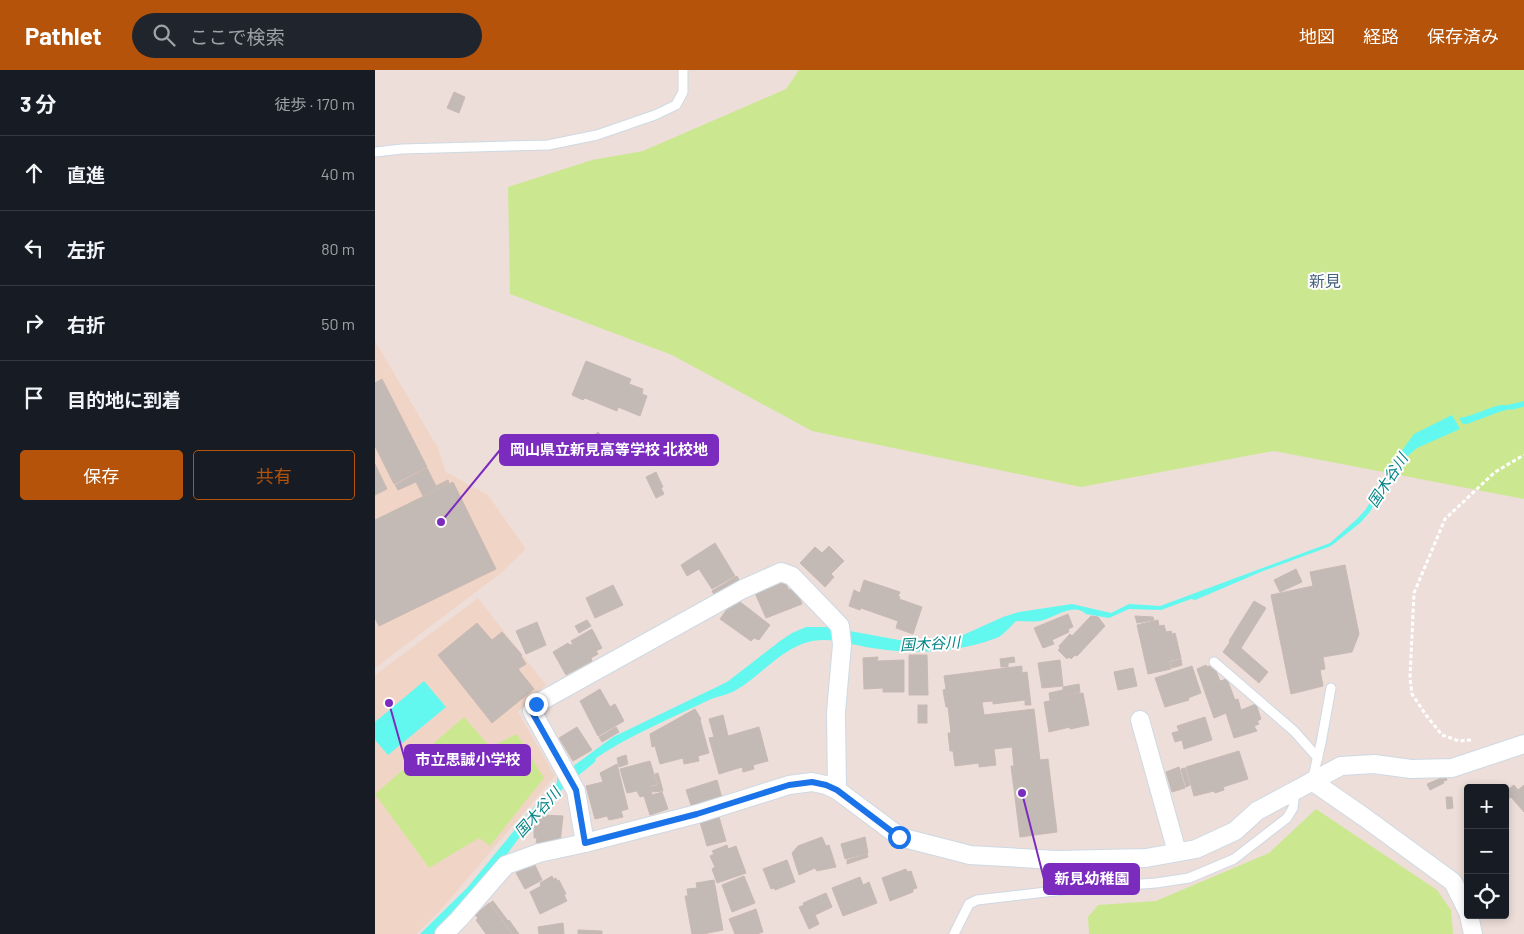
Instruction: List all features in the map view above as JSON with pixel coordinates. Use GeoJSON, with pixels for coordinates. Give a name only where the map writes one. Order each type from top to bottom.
{"type":"FeatureCollection","features":[{"type":"Feature","properties":{"kind":"street"},"geometry":{"type":"LineString","coordinates":[[585,843],[576,790],[532,712],[536,704],[743,589],[781,572],[792,576],[840,626],[842,645],[836,712],[837,790]]}},
{"type":"Feature","properties":{"kind":"street"},"geometry":{"type":"LineString","coordinates":[[1140,720],[1177,852]]}},
{"type":"Feature","properties":{"kind":"street"},"geometry":{"type":"LineString","coordinates":[[444,934],[506,865],[539,853],[697,814],[789,785],[812,782],[826,785],[837,790],[899,837],[970,855],[1057,860],[1146,858],[1196,849],[1235,831],[1257,811],[1341,766],[1374,764],[1411,769],[1452,768],[1524,744]]}},
{"type":"Feature","properties":{"kind":"street"},"geometry":{"type":"LineString","coordinates":[[1312,781],[1453,882],[1464,905]]}},
{"type":"Feature","properties":{"kind":"street"},"geometry":{"type":"LineString","coordinates":[[1469,919],[1473,934]]}},
{"type":"Feature","properties":{"kind":"lane"},"geometry":{"type":"LineString","coordinates":[[375,152],[548,145],[597,135],[655,116],[676,105],[683,92],[683,70]]}},
{"type":"Feature","properties":{"kind":"lane"},"geometry":{"type":"LineString","coordinates":[[1213,662],[1294,731],[1318,758]]}},
{"type":"Feature","properties":{"kind":"lane"},"geometry":{"type":"LineString","coordinates":[[1312,781],[1331,688]]}},
{"type":"Feature","properties":{"kind":"lane"},"geometry":{"type":"LineString","coordinates":[[954,934],[969,904],[977,900],[1072,889],[1156,883],[1189,878],[1234,859],[1281,822],[1293,808],[1295,790]]}},
{"type":"Feature","properties":{"kind":"path"},"geometry":{"type":"LineString","coordinates":[[1478,740],[1459,741],[1442,734],[1412,694],[1410,678],[1414,593],[1445,519],[1495,472],[1524,455]]}},
{"type":"Feature","properties":{"kind":"shaded area"},"geometry":{"type":"Polygon","coordinates":[[[375,341],[438,448],[446,472],[488,495],[526,549],[501,573],[375,668],[375,341]]]}},
{"type":"Feature","properties":{"kind":"shaded area"},"geometry":{"type":"Polygon","coordinates":[[[478,598],[546,685],[518,712],[555,776],[439,912],[416,934],[375,934],[375,675],[478,598]]]}},
{"type":"Feature","properties":{"kind":"green space"},"geometry":{"type":"Polygon","coordinates":[[[799,70],[1524,70],[1524,499],[1274,451],[1081,487],[812,431],[672,355],[510,294],[508,187],[592,160],[643,151],[786,89],[799,70]]]}},
{"type":"Feature","properties":{"kind":"green space"},"geometry":{"type":"Polygon","coordinates":[[[464,717],[490,747],[517,734],[544,778],[490,846],[479,838],[429,868],[375,794],[464,717]]]}},
{"type":"Feature","properties":{"kind":"green space"},"geometry":{"type":"Polygon","coordinates":[[[1316,809],[1437,890],[1451,910],[1453,934],[1089,934],[1088,917],[1098,905],[1156,901],[1269,853],[1316,809]]]}},
{"type":"Feature","properties":{"kind":"water"},"geometry":{"type":"Polygon","coordinates":[[[1501,405],[1524,405],[1467,424],[1463,424],[1459,418],[1470,416],[1501,405]]]}},
{"type":"Feature","properties":{"kind":"water"},"geometry":{"type":"Polygon","coordinates":[[[1452,415],[1460,429],[1417,448],[1410,454],[1400,464],[1369,513],[1360,523],[1331,546],[1263,571],[1195,600],[1191,599],[1161,610],[1129,609],[1109,618],[1069,610],[1040,621],[1016,621],[997,638],[972,646],[943,650],[914,652],[886,650],[828,640],[801,644],[772,662],[733,692],[711,699],[652,727],[596,758],[595,762],[564,787],[519,838],[499,865],[436,934],[420,934],[467,888],[527,815],[557,783],[557,778],[613,737],[727,682],[792,633],[806,627],[828,627],[899,640],[929,640],[963,635],[1019,612],[1072,604],[1111,613],[1129,604],[1160,606],[1330,543],[1366,509],[1395,460],[1414,434],[1452,415]]]}},
{"type":"Feature","properties":{"kind":"water"},"geometry":{"type":"Polygon","coordinates":[[[424,681],[446,707],[388,755],[375,740],[375,722],[424,681]]]}},
{"type":"Feature","properties":{"kind":"building"},"geometry":{"type":"Polygon","coordinates":[[[454,92],[465,97],[459,113],[447,108],[454,92]]]}},
{"type":"Feature","properties":{"kind":"building"},"geometry":{"type":"Polygon","coordinates":[[[586,361],[631,379],[629,384],[643,389],[642,394],[647,396],[640,416],[618,407],[617,411],[585,398],[583,400],[572,395],[586,361]]]}},
{"type":"Feature","properties":{"kind":"building"},"geometry":{"type":"Polygon","coordinates":[[[382,379],[427,467],[394,484],[375,446],[375,383],[382,379]]]}},
{"type":"Feature","properties":{"kind":"building"},"geometry":{"type":"Polygon","coordinates":[[[598,432],[608,442],[598,452],[588,441],[598,432]]]}},
{"type":"Feature","properties":{"kind":"building"},"geometry":{"type":"Polygon","coordinates":[[[375,464],[387,489],[375,495],[375,464]]]}},
{"type":"Feature","properties":{"kind":"building"},"geometry":{"type":"Polygon","coordinates":[[[427,468],[436,486],[448,480],[449,483],[423,496],[416,482],[398,490],[395,485],[427,468]]]}},
{"type":"Feature","properties":{"kind":"building"},"geometry":{"type":"Polygon","coordinates":[[[656,472],[664,494],[656,498],[646,477],[656,472]]]}},
{"type":"Feature","properties":{"kind":"building"},"geometry":{"type":"Polygon","coordinates":[[[453,482],[496,569],[379,626],[375,618],[375,520],[453,482]]]}},
{"type":"Feature","properties":{"kind":"building"},"geometry":{"type":"Polygon","coordinates":[[[715,543],[735,576],[712,589],[699,569],[687,576],[681,565],[715,543]]]}},
{"type":"Feature","properties":{"kind":"building"},"geometry":{"type":"Polygon","coordinates":[[[829,546],[844,561],[831,574],[834,577],[825,587],[800,563],[815,547],[822,553],[829,546]]]}},
{"type":"Feature","properties":{"kind":"building"},"geometry":{"type":"Polygon","coordinates":[[[1345,565],[1359,634],[1352,652],[1323,657],[1325,669],[1320,670],[1323,686],[1291,694],[1271,595],[1313,586],[1310,572],[1345,565]]]}},
{"type":"Feature","properties":{"kind":"building"},"geometry":{"type":"Polygon","coordinates":[[[1296,569],[1302,582],[1280,592],[1274,580],[1296,569]]]}},
{"type":"Feature","properties":{"kind":"building"},"geometry":{"type":"Polygon","coordinates":[[[737,576],[740,582],[715,596],[712,591],[737,576]]]}},
{"type":"Feature","properties":{"kind":"building"},"geometry":{"type":"Polygon","coordinates":[[[864,580],[900,592],[899,599],[922,607],[913,634],[896,628],[898,621],[861,608],[860,610],[849,606],[854,590],[860,593],[864,580]]]}},
{"type":"Feature","properties":{"kind":"building"},"geometry":{"type":"Polygon","coordinates":[[[780,582],[782,584],[785,583],[789,590],[795,588],[802,604],[766,618],[755,593],[780,582]]]}},
{"type":"Feature","properties":{"kind":"building"},"geometry":{"type":"Polygon","coordinates":[[[613,585],[623,605],[595,618],[586,598],[613,585]]]}},
{"type":"Feature","properties":{"kind":"building"},"geometry":{"type":"Polygon","coordinates":[[[735,598],[770,625],[759,640],[754,638],[751,641],[720,619],[735,598]]]}},
{"type":"Feature","properties":{"kind":"building"},"geometry":{"type":"Polygon","coordinates":[[[1254,601],[1266,608],[1241,648],[1268,672],[1259,683],[1223,652],[1254,601]]]}},
{"type":"Feature","properties":{"kind":"building"},"geometry":{"type":"Polygon","coordinates":[[[1068,614],[1073,627],[1068,629],[1069,632],[1052,640],[1054,644],[1043,648],[1034,628],[1068,614]]]}},
{"type":"Feature","properties":{"kind":"building"},"geometry":{"type":"Polygon","coordinates":[[[1091,616],[1098,617],[1105,626],[1077,656],[1075,655],[1071,659],[1069,657],[1067,659],[1058,650],[1059,646],[1070,634],[1072,636],[1091,616]]]}},
{"type":"Feature","properties":{"kind":"building"},"geometry":{"type":"Polygon","coordinates":[[[1135,616],[1153,617],[1154,620],[1137,623],[1135,616]]]}},
{"type":"Feature","properties":{"kind":"building"},"geometry":{"type":"Polygon","coordinates":[[[587,620],[591,626],[579,633],[575,626],[587,620]]]}},
{"type":"Feature","properties":{"kind":"building"},"geometry":{"type":"Polygon","coordinates":[[[1158,620],[1159,626],[1164,625],[1166,632],[1171,631],[1172,634],[1175,633],[1181,658],[1169,661],[1171,669],[1148,674],[1137,625],[1158,620]]]}},
{"type":"Feature","properties":{"kind":"building"},"geometry":{"type":"Polygon","coordinates":[[[537,622],[546,645],[526,654],[516,631],[537,622]]]}},
{"type":"Feature","properties":{"kind":"building"},"geometry":{"type":"Polygon","coordinates":[[[477,623],[492,640],[502,632],[522,655],[526,664],[518,669],[534,689],[492,723],[438,655],[477,623]]]}},
{"type":"Feature","properties":{"kind":"building"},"geometry":{"type":"Polygon","coordinates":[[[592,629],[602,648],[596,651],[598,654],[591,658],[592,661],[566,675],[553,652],[568,643],[570,645],[573,644],[571,641],[592,629]]]}},
{"type":"Feature","properties":{"kind":"building"},"geometry":{"type":"Polygon","coordinates":[[[909,655],[927,655],[928,695],[909,695],[909,655]]]}},
{"type":"Feature","properties":{"kind":"building"},"geometry":{"type":"Polygon","coordinates":[[[878,657],[877,661],[904,660],[904,692],[883,692],[883,688],[864,689],[863,658],[878,657]]]}},
{"type":"Feature","properties":{"kind":"building"},"geometry":{"type":"Polygon","coordinates":[[[1014,657],[1015,662],[1008,663],[1008,667],[1001,667],[1000,659],[1014,657]]]}},
{"type":"Feature","properties":{"kind":"building"},"geometry":{"type":"Polygon","coordinates":[[[1181,659],[1182,665],[1172,668],[1170,662],[1181,659]]]}},
{"type":"Feature","properties":{"kind":"building"},"geometry":{"type":"Polygon","coordinates":[[[1060,660],[1063,686],[1042,688],[1038,663],[1060,660]]]}},
{"type":"Feature","properties":{"kind":"building"},"geometry":{"type":"Polygon","coordinates":[[[1206,665],[1207,667],[1211,666],[1211,669],[1215,668],[1220,681],[1227,679],[1235,700],[1238,699],[1241,710],[1256,704],[1261,719],[1257,721],[1259,724],[1254,726],[1257,731],[1234,738],[1226,713],[1214,718],[1197,669],[1206,665]]]}},
{"type":"Feature","properties":{"kind":"building"},"geometry":{"type":"Polygon","coordinates":[[[1022,666],[1022,673],[1027,672],[1031,705],[1025,705],[1025,700],[993,704],[993,701],[982,702],[984,715],[1034,709],[1040,760],[1048,759],[1057,832],[1020,837],[1011,766],[1014,766],[1012,747],[994,749],[996,765],[979,767],[979,763],[955,766],[953,751],[950,751],[948,733],[951,733],[948,707],[946,707],[943,690],[946,689],[944,676],[1022,666]]]}},
{"type":"Feature","properties":{"kind":"building"},"geometry":{"type":"Polygon","coordinates":[[[1192,666],[1201,693],[1188,698],[1189,700],[1165,707],[1155,678],[1192,666]]]}},
{"type":"Feature","properties":{"kind":"building"},"geometry":{"type":"Polygon","coordinates":[[[1133,668],[1137,686],[1118,690],[1114,672],[1133,668]]]}},
{"type":"Feature","properties":{"kind":"building"},"geometry":{"type":"Polygon","coordinates":[[[1079,684],[1080,692],[1064,695],[1065,698],[1050,700],[1049,693],[1063,690],[1063,687],[1079,684]]]}},
{"type":"Feature","properties":{"kind":"building"},"geometry":{"type":"Polygon","coordinates":[[[600,689],[610,707],[615,704],[624,721],[598,736],[580,701],[600,689]]]}},
{"type":"Feature","properties":{"kind":"building"},"geometry":{"type":"Polygon","coordinates":[[[1083,693],[1089,725],[1049,732],[1044,702],[1066,698],[1065,695],[1083,693]]]}},
{"type":"Feature","properties":{"kind":"building"},"geometry":{"type":"Polygon","coordinates":[[[918,705],[927,705],[927,723],[918,723],[918,705]]]}},
{"type":"Feature","properties":{"kind":"building"},"geometry":{"type":"Polygon","coordinates":[[[695,709],[701,719],[709,753],[698,756],[699,761],[684,764],[683,758],[660,764],[655,746],[652,747],[650,734],[695,709]]]}},
{"type":"Feature","properties":{"kind":"building"},"geometry":{"type":"Polygon","coordinates":[[[723,715],[728,736],[759,727],[768,761],[753,765],[754,769],[743,772],[742,767],[719,774],[709,738],[714,737],[709,719],[723,715]]]}},
{"type":"Feature","properties":{"kind":"building"},"geometry":{"type":"Polygon","coordinates":[[[1205,717],[1212,740],[1184,749],[1182,740],[1175,742],[1172,733],[1179,731],[1177,726],[1205,717]]]}},
{"type":"Feature","properties":{"kind":"building"},"geometry":{"type":"Polygon","coordinates":[[[577,727],[592,750],[573,761],[559,738],[577,727]]]}},
{"type":"Feature","properties":{"kind":"building"},"geometry":{"type":"Polygon","coordinates":[[[616,727],[619,732],[602,742],[599,737],[616,727]]]}},
{"type":"Feature","properties":{"kind":"building"},"geometry":{"type":"Polygon","coordinates":[[[1239,751],[1248,779],[1223,787],[1224,790],[1215,793],[1214,791],[1194,796],[1186,767],[1239,751]]]}},
{"type":"Feature","properties":{"kind":"building"},"geometry":{"type":"Polygon","coordinates":[[[626,755],[628,764],[619,767],[617,758],[626,755]]]}},
{"type":"Feature","properties":{"kind":"building"},"geometry":{"type":"Polygon","coordinates":[[[650,761],[657,784],[650,786],[652,795],[662,792],[668,809],[650,815],[644,796],[640,797],[637,791],[627,793],[620,769],[650,761]]]}},
{"type":"Feature","properties":{"kind":"building"},"geometry":{"type":"Polygon","coordinates":[[[617,764],[628,809],[621,811],[623,817],[609,820],[607,816],[595,819],[586,786],[603,782],[600,773],[617,764]]]}},
{"type":"Feature","properties":{"kind":"building"},"geometry":{"type":"Polygon","coordinates":[[[1179,767],[1185,788],[1172,792],[1166,772],[1179,767]]]}},
{"type":"Feature","properties":{"kind":"building"},"geometry":{"type":"Polygon","coordinates":[[[1185,768],[1190,785],[1186,787],[1181,769],[1185,768]]]}},
{"type":"Feature","properties":{"kind":"building"},"geometry":{"type":"Polygon","coordinates":[[[658,773],[663,791],[652,792],[651,787],[658,785],[655,774],[658,773]]]}},
{"type":"Feature","properties":{"kind":"building"},"geometry":{"type":"Polygon","coordinates":[[[1441,778],[1446,778],[1447,780],[1430,790],[1427,784],[1441,778]]]}},
{"type":"Feature","properties":{"kind":"building"},"geometry":{"type":"Polygon","coordinates":[[[717,780],[722,798],[692,808],[686,790],[717,780]]]}},
{"type":"Feature","properties":{"kind":"building"},"geometry":{"type":"Polygon","coordinates":[[[1514,785],[1518,790],[1524,785],[1524,812],[1511,797],[1509,798],[1509,789],[1514,785]]]}},
{"type":"Feature","properties":{"kind":"building"},"geometry":{"type":"Polygon","coordinates":[[[1446,797],[1452,797],[1453,808],[1447,809],[1446,797]]]}},
{"type":"Feature","properties":{"kind":"building"},"geometry":{"type":"Polygon","coordinates":[[[541,815],[563,816],[560,843],[536,843],[537,838],[534,838],[534,826],[538,826],[541,815]]]}},
{"type":"Feature","properties":{"kind":"building"},"geometry":{"type":"Polygon","coordinates":[[[719,817],[726,841],[707,846],[700,822],[719,817]]]}},
{"type":"Feature","properties":{"kind":"building"},"geometry":{"type":"Polygon","coordinates":[[[822,837],[826,846],[829,845],[836,867],[817,871],[815,868],[799,875],[792,853],[798,846],[822,837]]]}},
{"type":"Feature","properties":{"kind":"building"},"geometry":{"type":"Polygon","coordinates":[[[865,837],[868,853],[845,859],[841,844],[865,837]]]}},
{"type":"Feature","properties":{"kind":"building"},"geometry":{"type":"Polygon","coordinates":[[[727,845],[728,849],[736,846],[746,873],[717,883],[712,869],[715,867],[710,856],[714,854],[712,851],[727,845]]]}},
{"type":"Feature","properties":{"kind":"building"},"geometry":{"type":"Polygon","coordinates":[[[867,854],[868,857],[847,864],[847,860],[867,854]]]}},
{"type":"Feature","properties":{"kind":"building"},"geometry":{"type":"Polygon","coordinates":[[[787,860],[795,882],[775,890],[774,888],[771,889],[763,869],[787,860]]]}},
{"type":"Feature","properties":{"kind":"building"},"geometry":{"type":"Polygon","coordinates":[[[535,865],[542,880],[525,889],[516,873],[535,865]]]}},
{"type":"Feature","properties":{"kind":"building"},"geometry":{"type":"Polygon","coordinates":[[[906,869],[907,872],[911,871],[917,888],[913,889],[913,892],[890,901],[882,878],[906,869]]]}},
{"type":"Feature","properties":{"kind":"building"},"geometry":{"type":"Polygon","coordinates":[[[552,876],[553,879],[559,880],[566,894],[564,895],[567,901],[540,914],[530,892],[541,886],[540,883],[552,876]]]}},
{"type":"Feature","properties":{"kind":"building"},"geometry":{"type":"Polygon","coordinates":[[[744,876],[755,903],[732,912],[722,885],[744,876]]]}},
{"type":"Feature","properties":{"kind":"building"},"geometry":{"type":"Polygon","coordinates":[[[860,877],[863,885],[869,882],[877,903],[843,916],[832,888],[860,877]]]}},
{"type":"Feature","properties":{"kind":"building"},"geometry":{"type":"Polygon","coordinates":[[[714,880],[723,930],[692,934],[685,896],[688,896],[687,889],[697,888],[696,883],[714,880]]]}},
{"type":"Feature","properties":{"kind":"building"},"geometry":{"type":"Polygon","coordinates":[[[826,893],[832,907],[815,915],[819,924],[809,929],[799,907],[804,905],[803,903],[826,893]]]}},
{"type":"Feature","properties":{"kind":"building"},"geometry":{"type":"Polygon","coordinates":[[[493,901],[519,934],[513,934],[490,903],[493,901]]]}},
{"type":"Feature","properties":{"kind":"building"},"geometry":{"type":"Polygon","coordinates":[[[489,903],[512,934],[486,934],[476,920],[478,918],[475,915],[489,903]]]}},
{"type":"Feature","properties":{"kind":"building"},"geometry":{"type":"Polygon","coordinates":[[[756,909],[763,932],[757,934],[735,934],[729,919],[756,909]]]}},
{"type":"Feature","properties":{"kind":"building"},"geometry":{"type":"Polygon","coordinates":[[[563,923],[564,934],[539,934],[538,927],[563,923]]]}},
{"type":"Feature","properties":{"kind":"building"},"geometry":{"type":"Polygon","coordinates":[[[578,930],[602,931],[602,934],[578,934],[578,930]]]}},
{"type":"Feature","properties":{"kind":"waterway","name":"国木谷川"},"geometry":{"type":"LineString","coordinates":[[1511,407],[1524,404]]}},
{"type":"Feature","properties":{"kind":"place","name":"岡山県立新見高等学校 北校地"},"geometry":{"type":"Point","coordinates":[441,522]}},
{"type":"Feature","properties":{"kind":"place","name":"市立思誠小学校"},"geometry":{"type":"Point","coordinates":[389,703]}},
{"type":"Feature","properties":{"kind":"place","name":"新見幼稚園"},"geometry":{"type":"Point","coordinates":[1022,793]}},
{"type":"Feature","properties":{"kind":"district","name":"新見"},"geometry":{"type":"Point","coordinates":[1325,280]}},
{"type":"Feature","properties":{"kind":"route"},"geometry":{"type":"LineString","coordinates":[[536,704],[532,712],[576,790],[585,843],[697,814],[789,785],[812,782],[837,790],[899,837]]}}]}
